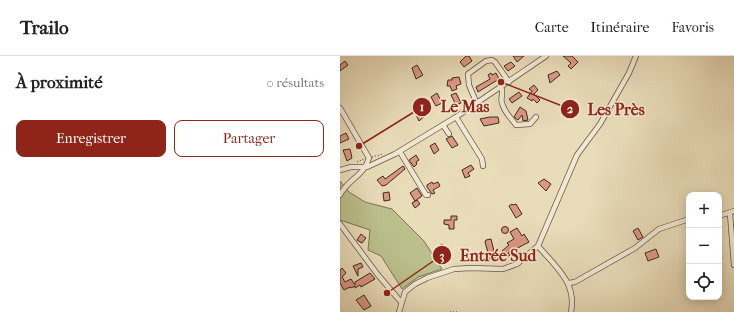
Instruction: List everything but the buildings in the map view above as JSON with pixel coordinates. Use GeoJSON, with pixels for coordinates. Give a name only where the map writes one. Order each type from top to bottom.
{"type":"FeatureCollection","features":[{"type":"Feature","properties":{"kind":"street"},"geometry":{"type":"LineString","coordinates":[[340,195],[350,182],[367,167],[400,152],[477,104],[546,56]]}},
{"type":"Feature","properties":{"kind":"street"},"geometry":{"type":"LineString","coordinates":[[399,312],[405,292],[426,278],[454,269],[502,269],[517,264],[538,246],[577,155],[600,124],[626,79],[636,56]]}},
{"type":"Feature","properties":{"kind":"street"},"geometry":{"type":"LineString","coordinates":[[477,104],[467,80],[468,74],[479,66],[492,60],[496,62],[509,82]]}},
{"type":"Feature","properties":{"kind":"street"},"geometry":{"type":"LineString","coordinates":[[501,87],[502,105],[516,125],[530,124],[536,118]]}},
{"type":"Feature","properties":{"kind":"street"},"geometry":{"type":"LineString","coordinates":[[340,108],[369,158],[367,167]]}},
{"type":"Feature","properties":{"kind":"street"},"geometry":{"type":"LineString","coordinates":[[456,117],[482,159],[483,166]]}},
{"type":"Feature","properties":{"kind":"street"},"geometry":{"type":"LineString","coordinates":[[443,125],[449,134]]}},
{"type":"Feature","properties":{"kind":"street"},"geometry":{"type":"LineString","coordinates":[[400,152],[426,196],[428,194]]}},
{"type":"Feature","properties":{"kind":"street"},"geometry":{"type":"LineString","coordinates":[[340,170],[351,167],[367,167]]}},
{"type":"Feature","properties":{"kind":"street"},"geometry":{"type":"LineString","coordinates":[[722,215],[732,213],[734,265]]}},
{"type":"Feature","properties":{"kind":"street"},"geometry":{"type":"LineString","coordinates":[[569,283],[575,282],[621,257],[659,229],[686,220]]}},
{"type":"Feature","properties":{"kind":"street"},"geometry":{"type":"LineString","coordinates":[[340,224],[378,275],[401,302]]}},
{"type":"Feature","properties":{"kind":"street"},"geometry":{"type":"LineString","coordinates":[[538,246],[569,283],[573,302],[571,312]]}},
{"type":"Feature","properties":{"kind":"path"},"geometry":{"type":"LineString","coordinates":[[353,163],[386,154]]}},
{"type":"Feature","properties":{"kind":"path"},"geometry":{"type":"LineString","coordinates":[[451,312],[458,312]]}},
{"type":"Feature","properties":{"kind":"green space"},"geometry":{"type":"Polygon","coordinates":[[[340,181],[349,192],[365,202],[392,209],[424,241],[442,269],[418,277],[402,289],[381,256],[368,250],[370,230],[340,220],[340,181]]]}},
{"type":"Feature","properties":{"kind":"place","name":"Les Près"},"geometry":{"type":"Point","coordinates":[501,82]}},
{"type":"Feature","properties":{"kind":"place","name":"Le Mas"},"geometry":{"type":"Point","coordinates":[359,146]}},
{"type":"Feature","properties":{"kind":"place","name":"Entrée Sud"},"geometry":{"type":"Point","coordinates":[387,293]}}]}
